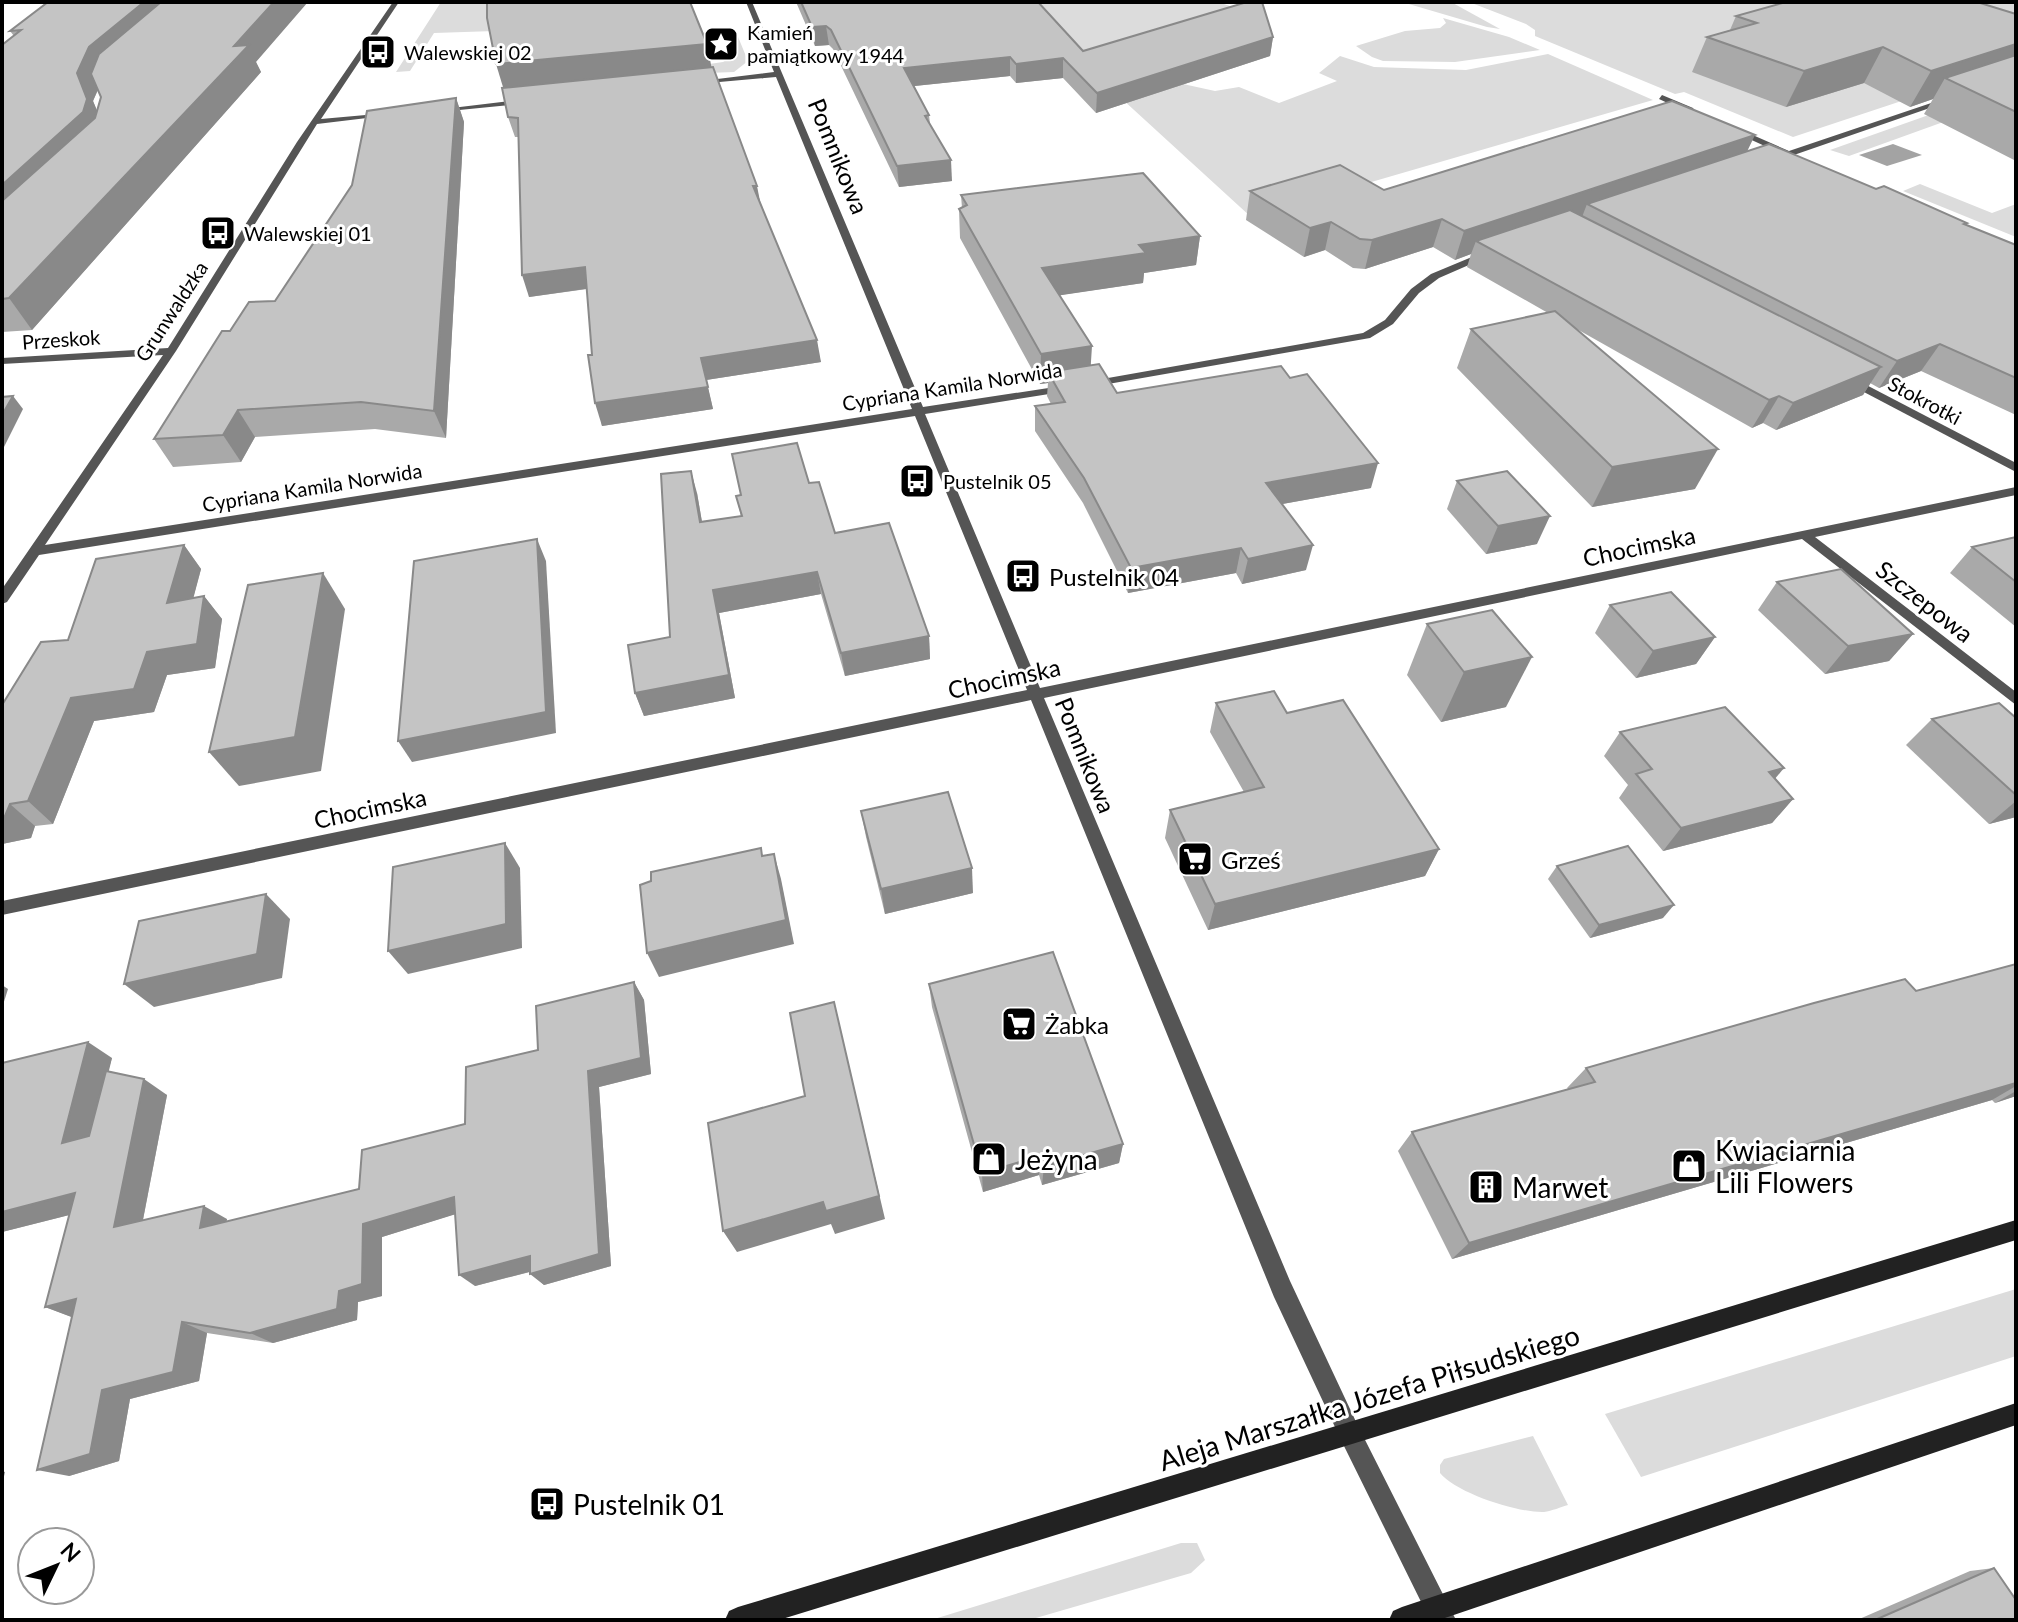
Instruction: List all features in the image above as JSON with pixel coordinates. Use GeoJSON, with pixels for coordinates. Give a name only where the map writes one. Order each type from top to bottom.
{"type":"FeatureCollection","features":[{"type":"Feature","properties":{"kind":"main road","name":"Aleja Marszałka Józefa Piłsudskiego"},"geometry":{"type":"LineString","coordinates":[[738,1620],[2016,1230]]}},
{"type":"Feature","properties":{"kind":"main road"},"geometry":{"type":"LineString","coordinates":[[1402,1620],[1440,1614],[2016,1414]]}},
{"type":"Feature","properties":{"kind":"street","name":"Grunwaldzka"},"geometry":{"type":"LineString","coordinates":[[2,599],[171,351],[315,122],[396,2]]}},
{"type":"Feature","properties":{"kind":"street","name":"Pomnikowa"},"geometry":{"type":"LineString","coordinates":[[749,2],[1277,1275],[1350,1434],[1440,1614]]}},
{"type":"Feature","properties":{"kind":"street"},"geometry":{"type":"LineString","coordinates":[[693,83],[779,74]]}},
{"type":"Feature","properties":{"kind":"street"},"geometry":{"type":"LineString","coordinates":[[1662,97],[1704,116]]}},
{"type":"Feature","properties":{"kind":"street"},"geometry":{"type":"LineString","coordinates":[[1758,164],[1956,98]]}},
{"type":"Feature","properties":{"kind":"street"},"geometry":{"type":"LineString","coordinates":[[434,110],[540,100]]}},
{"type":"Feature","properties":{"kind":"street"},"geometry":{"type":"LineString","coordinates":[[315,122],[404,113]]}},
{"type":"Feature","properties":{"kind":"street"},"geometry":{"type":"LineString","coordinates":[[1732,129],[1803,160]]}},
{"type":"Feature","properties":{"kind":"street","name":"Cypriana Kamila Norwida"},"geometry":{"type":"LineString","coordinates":[[35,551],[917,412],[1366,336],[1389,322],[1415,291],[1435,276],[1467,260],[1508,247]]}},
{"type":"Feature","properties":{"kind":"street","name":"Przeskok"},"geometry":{"type":"LineString","coordinates":[[2,361],[171,351]]}},
{"type":"Feature","properties":{"kind":"street","name":"Stokrotki"},"geometry":{"type":"LineString","coordinates":[[1833,372],[2016,468]]}},
{"type":"Feature","properties":{"kind":"street","name":"Chocimska"},"geometry":{"type":"LineString","coordinates":[[2,908],[2016,491]]}},
{"type":"Feature","properties":{"kind":"street","name":"Szczepowa"},"geometry":{"type":"LineString","coordinates":[[1806,536],[2016,700]]}},
{"type":"Feature","properties":{"kind":"shaded area"},"geometry":{"type":"Polygon","coordinates":[[[441,2],[535,2],[523,30],[434,33],[410,71],[396,72],[441,2]]]}},
{"type":"Feature","properties":{"kind":"shaded area"},"geometry":{"type":"Polygon","coordinates":[[[1029,2],[1218,2],[1262,17],[1183,84],[1215,91],[1239,87],[1279,103],[1337,81],[1319,73],[1340,56],[1374,67],[1466,70],[1548,54],[1653,100],[1251,217],[1063,45],[1029,2]]]}},
{"type":"Feature","properties":{"kind":"shaded area"},"geometry":{"type":"Polygon","coordinates":[[[1402,2],[1451,2],[1500,29],[1487,27],[1402,2]]]}},
{"type":"Feature","properties":{"kind":"shaded area"},"geometry":{"type":"Polygon","coordinates":[[[1469,2],[2016,2],[2016,63],[1793,137],[1684,92],[1675,94],[1535,36],[1535,30],[1526,24],[1469,2]]]}},
{"type":"Feature","properties":{"kind":"shaded area"},"geometry":{"type":"Polygon","coordinates":[[[1443,18],[1509,37],[1540,50],[1455,62],[1383,61],[1356,46],[1405,31],[1440,28],[1446,23],[1443,18]]]}},
{"type":"Feature","properties":{"kind":"shaded area"},"geometry":{"type":"Polygon","coordinates":[[[736,32],[748,61],[734,72],[627,76],[723,62],[732,57],[728,39],[707,36],[736,32]]]}},
{"type":"Feature","properties":{"kind":"shaded area"},"geometry":{"type":"Polygon","coordinates":[[[1954,106],[1971,112],[1849,156],[1830,150],[1954,106]]]}},
{"type":"Feature","properties":{"kind":"shaded area"},"geometry":{"type":"Polygon","coordinates":[[[1893,144],[1922,155],[1887,166],[1859,155],[1893,144]]]}},
{"type":"Feature","properties":{"kind":"shaded area"},"geometry":{"type":"Polygon","coordinates":[[[1920,184],[1992,213],[2016,204],[2016,237],[1903,191],[1920,184]]]}},
{"type":"Feature","properties":{"kind":"shaded area"},"geometry":{"type":"Polygon","coordinates":[[[2016,1289],[2016,1356],[1641,1477],[1605,1414],[2016,1289]]]}},
{"type":"Feature","properties":{"kind":"shaded area"},"geometry":{"type":"Polygon","coordinates":[[[1533,1436],[1568,1505],[1544,1512],[1504,1505],[1459,1488],[1440,1473],[1444,1459],[1533,1436]]]}},
{"type":"Feature","properties":{"kind":"shaded area"},"geometry":{"type":"Polygon","coordinates":[[[1181,1543],[1197,1543],[1205,1560],[1191,1573],[1029,1620],[931,1620],[1181,1543]]]}},
{"type":"Feature","properties":{"kind":"building"},"geometry":{"type":"Polygon","coordinates":[[[48,2],[144,2],[89,47],[77,73],[87,99],[83,112],[2,185],[2,45],[21,30],[10,31],[48,2]]]}},
{"type":"Feature","properties":{"kind":"building"},"geometry":{"type":"Polygon","coordinates":[[[161,2],[274,2],[234,46],[249,45],[9,298],[2,299],[2,201],[95,118],[101,97],[91,74],[99,54],[161,2]]]}},
{"type":"Feature","properties":{"kind":"building"},"geometry":{"type":"Polygon","coordinates":[[[487,2],[690,2],[707,44],[496,64],[487,2]]]}},
{"type":"Feature","properties":{"kind":"building"},"geometry":{"type":"Polygon","coordinates":[[[801,2],[1038,2],[1083,51],[1247,2],[1262,2],[1273,37],[1097,93],[1063,58],[1016,64],[1010,57],[904,68],[929,115],[925,116],[951,160],[897,166],[831,30],[826,26],[812,27],[801,2]]]}},
{"type":"Feature","properties":{"kind":"building"},"geometry":{"type":"Polygon","coordinates":[[[1786,2],[1977,2],[2016,14],[2016,44],[1931,71],[1883,47],[1804,71],[1707,37],[1757,23],[1736,16],[1786,2]]]}},
{"type":"Feature","properties":{"kind":"building"},"geometry":{"type":"Polygon","coordinates":[[[2016,55],[2016,112],[1945,78],[2016,55]]]}},
{"type":"Feature","properties":{"kind":"building"},"geometry":{"type":"Polygon","coordinates":[[[713,67],[757,186],[753,186],[817,340],[701,358],[708,387],[595,403],[588,355],[592,355],[585,267],[522,275],[518,118],[508,117],[502,88],[713,67]]]}},
{"type":"Feature","properties":{"kind":"building"},"geometry":{"type":"Polygon","coordinates":[[[456,98],[434,411],[361,402],[238,410],[223,435],[154,439],[222,331],[230,331],[249,302],[275,301],[352,185],[367,111],[456,98]]]}},
{"type":"Feature","properties":{"kind":"building"},"geometry":{"type":"Polygon","coordinates":[[[1672,101],[1755,135],[1464,231],[1442,219],[1372,240],[1360,239],[1331,222],[1310,228],[1250,191],[1340,165],[1384,190],[1672,101]]]}},
{"type":"Feature","properties":{"kind":"building"},"geometry":{"type":"Polygon","coordinates":[[[1769,144],[1876,189],[1884,186],[2016,245],[2016,378],[1940,344],[1897,361],[1587,204],[1769,144]]]}},
{"type":"Feature","properties":{"kind":"building"},"geometry":{"type":"Polygon","coordinates":[[[1143,173],[1200,236],[1139,245],[1146,253],[1042,268],[1092,346],[1041,354],[959,209],[967,205],[961,195],[1143,173]]]}},
{"type":"Feature","properties":{"kind":"building"},"geometry":{"type":"Polygon","coordinates":[[[1570,210],[1881,367],[1793,403],[1779,396],[1769,400],[1476,241],[1570,210]]]}},
{"type":"Feature","properties":{"kind":"building"},"geometry":{"type":"Polygon","coordinates":[[[1555,311],[1718,449],[1612,467],[1471,329],[1555,311]]]}},
{"type":"Feature","properties":{"kind":"building"},"geometry":{"type":"Polygon","coordinates":[[[1099,364],[1117,393],[1281,366],[1290,378],[1307,374],[1378,463],[1266,483],[1313,545],[1248,559],[1241,548],[1131,568],[1084,478],[1035,406],[1065,402],[1048,372],[1099,364]]]}},
{"type":"Feature","properties":{"kind":"building"},"geometry":{"type":"Polygon","coordinates":[[[13,396],[2,415],[2,397],[13,396]]]}},
{"type":"Feature","properties":{"kind":"building"},"geometry":{"type":"Polygon","coordinates":[[[797,443],[809,483],[819,482],[835,533],[889,523],[929,636],[841,653],[817,572],[713,590],[729,675],[635,693],[628,645],[670,637],[661,474],[691,471],[700,522],[742,516],[736,496],[741,495],[732,454],[797,443]]]}},
{"type":"Feature","properties":{"kind":"building"},"geometry":{"type":"Polygon","coordinates":[[[1507,471],[1550,516],[1498,526],[1457,481],[1507,471]]]}},
{"type":"Feature","properties":{"kind":"building"},"geometry":{"type":"Polygon","coordinates":[[[2016,537],[2016,582],[1972,547],[2016,537]]]}},
{"type":"Feature","properties":{"kind":"building"},"geometry":{"type":"Polygon","coordinates":[[[537,539],[546,712],[398,741],[414,561],[537,539]]]}},
{"type":"Feature","properties":{"kind":"building"},"geometry":{"type":"Polygon","coordinates":[[[184,545],[167,603],[204,596],[197,644],[147,652],[134,689],[71,698],[28,801],[10,804],[2,817],[2,705],[41,642],[68,640],[96,559],[184,545]]]}},
{"type":"Feature","properties":{"kind":"building"},"geometry":{"type":"Polygon","coordinates":[[[1841,569],[1913,634],[1848,646],[1777,582],[1841,569]]]}},
{"type":"Feature","properties":{"kind":"building"},"geometry":{"type":"Polygon","coordinates":[[[323,573],[295,737],[209,752],[248,585],[323,573]]]}},
{"type":"Feature","properties":{"kind":"building"},"geometry":{"type":"Polygon","coordinates":[[[1671,592],[1715,637],[1653,651],[1610,605],[1671,592]]]}},
{"type":"Feature","properties":{"kind":"building"},"geometry":{"type":"Polygon","coordinates":[[[1492,610],[1532,657],[1464,672],[1427,624],[1492,610]]]}},
{"type":"Feature","properties":{"kind":"building"},"geometry":{"type":"Polygon","coordinates":[[[1274,691],[1287,713],[1343,700],[1439,849],[1215,904],[1170,810],[1264,787],[1216,703],[1274,691]]]}},
{"type":"Feature","properties":{"kind":"building"},"geometry":{"type":"Polygon","coordinates":[[[1999,703],[2016,718],[2016,795],[1932,719],[1999,703]]]}},
{"type":"Feature","properties":{"kind":"building"},"geometry":{"type":"Polygon","coordinates":[[[1725,707],[1784,768],[1769,772],[1793,799],[1681,828],[1636,774],[1652,769],[1620,732],[1725,707]]]}},
{"type":"Feature","properties":{"kind":"building"},"geometry":{"type":"Polygon","coordinates":[[[948,792],[972,868],[881,889],[861,811],[948,792]]]}},
{"type":"Feature","properties":{"kind":"building"},"geometry":{"type":"Polygon","coordinates":[[[505,843],[506,924],[388,951],[393,867],[505,843]]]}},
{"type":"Feature","properties":{"kind":"building"},"geometry":{"type":"Polygon","coordinates":[[[1628,846],[1674,905],[1599,925],[1557,866],[1628,846]]]}},
{"type":"Feature","properties":{"kind":"building"},"geometry":{"type":"Polygon","coordinates":[[[761,848],[762,856],[774,854],[786,920],[647,953],[640,885],[651,881],[651,872],[761,848]]]}},
{"type":"Feature","properties":{"kind":"building"},"geometry":{"type":"Polygon","coordinates":[[[266,894],[257,954],[124,984],[139,921],[266,894]]]}},
{"type":"Feature","properties":{"kind":"building"},"geometry":{"type":"Polygon","coordinates":[[[1053,952],[1123,1144],[1044,1166],[1040,1156],[982,1173],[929,984],[1053,952]]]}},
{"type":"Feature","properties":{"kind":"building"},"geometry":{"type":"Polygon","coordinates":[[[2016,964],[2016,1083],[1469,1243],[1412,1132],[1595,1082],[1586,1068],[1814,1003],[1905,979],[1916,991],[2016,964]]]}},
{"type":"Feature","properties":{"kind":"building"},"geometry":{"type":"Polygon","coordinates":[[[634,982],[641,1058],[588,1071],[599,1254],[530,1274],[530,1256],[459,1275],[454,1197],[363,1224],[362,1284],[339,1291],[337,1309],[250,1333],[182,1322],[173,1372],[102,1390],[90,1454],[37,1470],[76,1299],[45,1307],[75,1193],[2,1212],[2,1063],[88,1042],[62,1143],[89,1136],[106,1071],[144,1079],[114,1227],[204,1206],[200,1228],[359,1189],[362,1150],[465,1124],[466,1067],[538,1050],[536,1006],[634,982]]]}},
{"type":"Feature","properties":{"kind":"building"},"geometry":{"type":"Polygon","coordinates":[[[834,1002],[879,1196],[826,1211],[823,1202],[723,1231],[708,1123],[805,1096],[790,1013],[834,1002]]]}},
{"type":"Feature","properties":{"kind":"building"},"geometry":{"type":"Polygon","coordinates":[[[1994,1568],[2016,1600],[2016,1620],[1875,1620],[1994,1568]]]}},
{"type":"Feature","properties":{"kind":"place","name":"Kamień pamiątkowy 1944"},"geometry":{"type":"Point","coordinates":[721,44]}},
{"type":"Feature","properties":{"kind":"place","name":"Walewskiej 02"},"geometry":{"type":"Point","coordinates":[378,52]}},
{"type":"Feature","properties":{"kind":"place","name":"Walewskiej 01"},"geometry":{"type":"Point","coordinates":[218,233]}},
{"type":"Feature","properties":{"kind":"place","name":"Pustelnik 05"},"geometry":{"type":"Point","coordinates":[917,481]}},
{"type":"Feature","properties":{"kind":"place","name":"Pustelnik 04"},"geometry":{"type":"Point","coordinates":[1023,576]}},
{"type":"Feature","properties":{"kind":"place","name":"Grześ"},"geometry":{"type":"Point","coordinates":[1195,859]}},
{"type":"Feature","properties":{"kind":"place","name":"Żabka"},"geometry":{"type":"Point","coordinates":[1019,1024]}},
{"type":"Feature","properties":{"kind":"place","name":"Jeżyna"},"geometry":{"type":"Point","coordinates":[989,1159]}},
{"type":"Feature","properties":{"kind":"place","name":"Kwiaciarnia Lili Flowers"},"geometry":{"type":"Point","coordinates":[1689,1166]}},
{"type":"Feature","properties":{"kind":"place","name":"Marwet"},"geometry":{"type":"Point","coordinates":[1486,1187]}},
{"type":"Feature","properties":{"kind":"place","name":"Pustelnik 01"},"geometry":{"type":"Point","coordinates":[547,1504]}}]}
